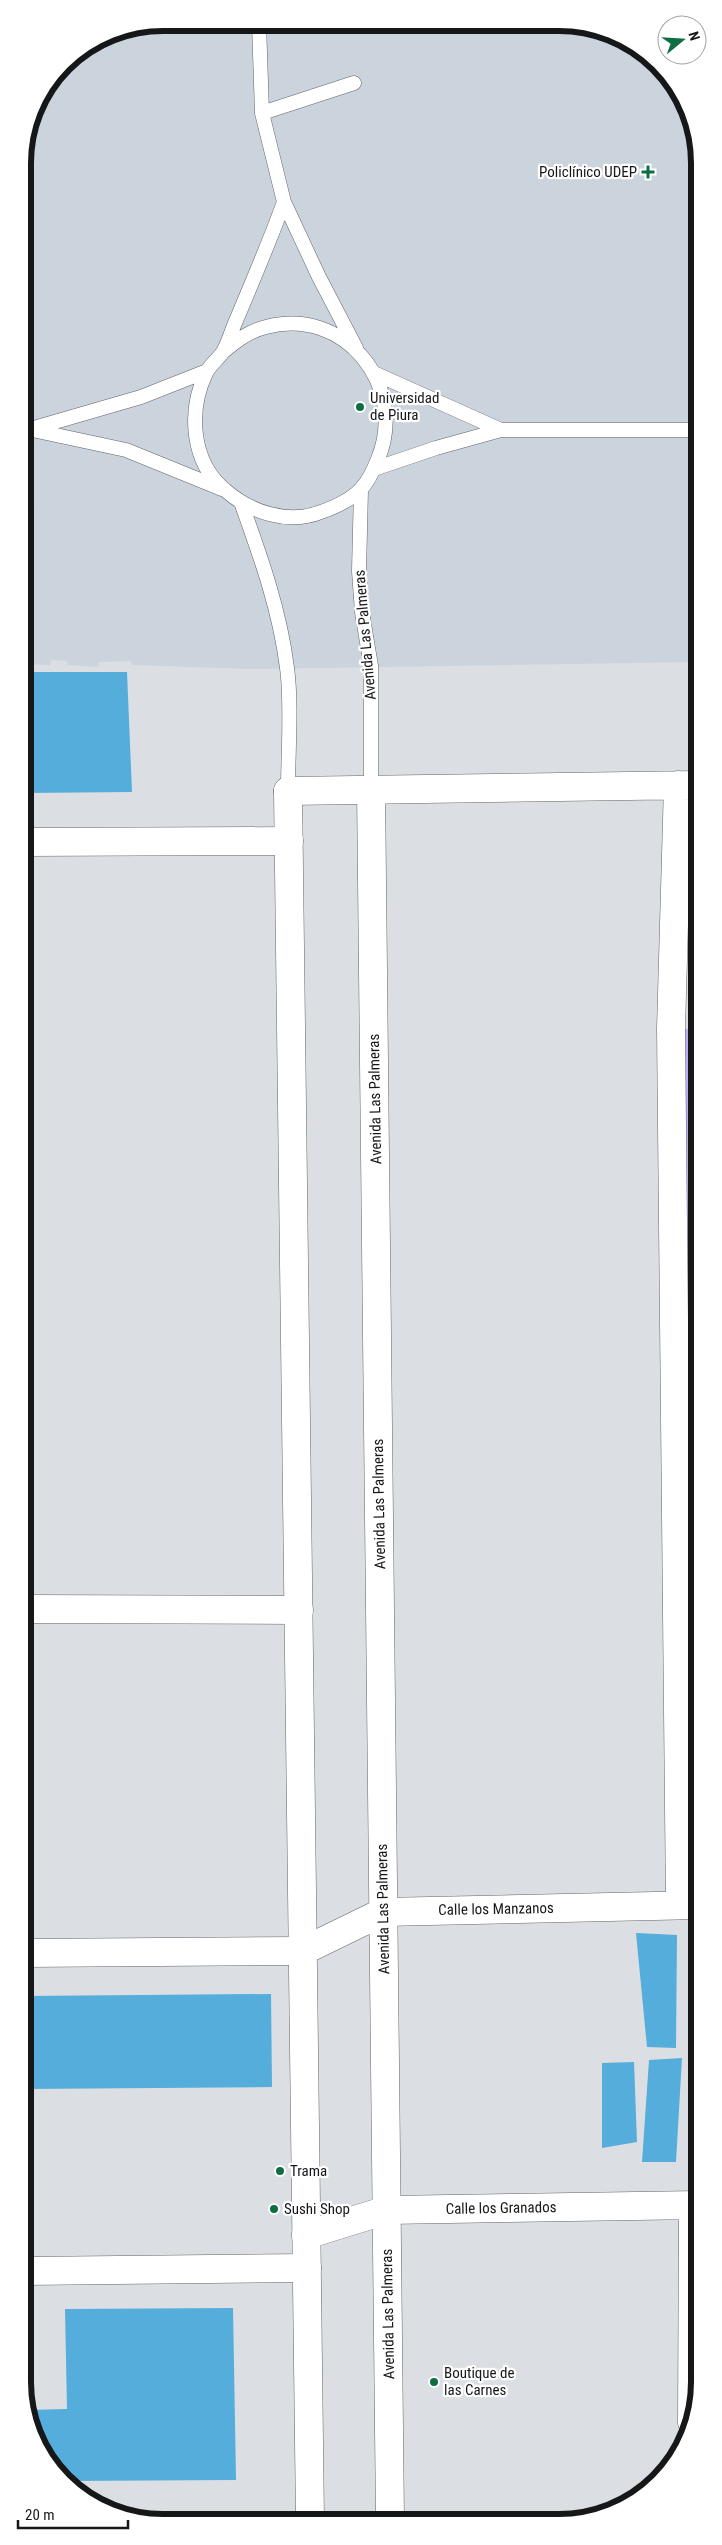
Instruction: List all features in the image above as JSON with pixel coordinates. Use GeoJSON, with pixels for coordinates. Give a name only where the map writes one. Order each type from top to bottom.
{"type":"FeatureCollection","features":[{"type":"Feature","properties":{"kind":"street"},"geometry":{"type":"LineString","coordinates":[[310,2514],[288,791],[688,785],[671,1029],[688,1619],[689,1905]]}},
{"type":"Feature","properties":{"kind":"street","name":"Avenida Las Palmeras"},"geometry":{"type":"LineString","coordinates":[[371,789],[390,2514]]}},
{"type":"Feature","properties":{"kind":"street"},"geometry":{"type":"LineString","coordinates":[[32,842],[289,841]]}},
{"type":"Feature","properties":{"kind":"street"},"geometry":{"type":"LineString","coordinates":[[31,1609],[299,1610]]}},
{"type":"Feature","properties":{"kind":"street","name":"Calle los Manzanos"},"geometry":{"type":"LineString","coordinates":[[303,1951],[384,1912],[689,1905]]}},
{"type":"Feature","properties":{"kind":"street"},"geometry":{"type":"LineString","coordinates":[[31,1953],[303,1951]]}},
{"type":"Feature","properties":{"kind":"street","name":"Calle los Granados"},"geometry":{"type":"LineString","coordinates":[[306,2235],[387,2210],[690,2205]]}},
{"type":"Feature","properties":{"kind":"street"},"geometry":{"type":"LineString","coordinates":[[31,2271],[306,2268]]}},
{"type":"Feature","properties":{"kind":"lane"},"geometry":{"type":"LineString","coordinates":[[259,32],[262,113],[284,202],[319,277],[359,352],[374,373],[384,396],[387,421],[384,446],[374,470],[361,490],[339,505],[315,514],[290,517],[266,514],[242,505],[222,489],[207,469],[197,445],[194,420],[198,395],[207,371],[223,352],[243,336],[266,327],[291,324],[316,327],[359,352]]}},
{"type":"Feature","properties":{"kind":"lane"},"geometry":{"type":"LineString","coordinates":[[262,113],[354,82]]}},
{"type":"Feature","properties":{"kind":"lane"},"geometry":{"type":"LineString","coordinates":[[223,352],[263,259],[284,202]]}},
{"type":"Feature","properties":{"kind":"lane"},"geometry":{"type":"LineString","coordinates":[[32,428],[141,397],[207,371]]}},
{"type":"Feature","properties":{"kind":"lane"},"geometry":{"type":"LineString","coordinates":[[374,373],[501,430]]}},
{"type":"Feature","properties":{"kind":"lane"},"geometry":{"type":"LineString","coordinates":[[32,430],[126,450],[222,489]]}},
{"type":"Feature","properties":{"kind":"lane"},"geometry":{"type":"LineString","coordinates":[[374,470],[436,448],[501,430],[691,430]]}},
{"type":"Feature","properties":{"kind":"lane","name":"Avenida Las Palmeras"},"geometry":{"type":"LineString","coordinates":[[361,490],[359,571],[362,612],[371,666],[371,789]]}},
{"type":"Feature","properties":{"kind":"lane"},"geometry":{"type":"LineString","coordinates":[[242,505],[261,558],[277,612],[287,669],[288,791]]}},
{"type":"Feature","properties":{"kind":"shaded area","name":"Universidad de Piura"},"geometry":{"type":"Polygon","coordinates":[[[559,31],[576,32],[601,38],[632,53],[652,70],[673,97],[681,113],[690,146],[691,662],[252,669],[132,665],[131,661],[99,662],[98,667],[67,665],[67,661],[51,660],[50,665],[32,664],[32,146],[41,113],[49,97],[64,76],[76,64],[90,53],[113,41],[137,34],[155,32],[559,31]]]}},
{"type":"Feature","properties":{"kind":"shaded area"},"geometry":{"type":"Polygon","coordinates":[[[671,1029],[691,1029],[690,1321],[674,1321],[671,1029]]]}},
{"type":"Feature","properties":{"kind":"building"},"geometry":{"type":"Polygon","coordinates":[[[32,672],[127,672],[132,792],[32,793],[32,672]]]}},
{"type":"Feature","properties":{"kind":"building"},"geometry":{"type":"Polygon","coordinates":[[[636,1933],[677,1935],[676,2048],[647,2047],[636,1933]]]}},
{"type":"Feature","properties":{"kind":"building"},"geometry":{"type":"Polygon","coordinates":[[[271,1994],[272,2087],[31,2089],[31,1996],[271,1994]]]}},
{"type":"Feature","properties":{"kind":"building"},"geometry":{"type":"Polygon","coordinates":[[[682,2058],[676,2162],[642,2162],[649,2060],[682,2058]]]}},
{"type":"Feature","properties":{"kind":"building"},"geometry":{"type":"Polygon","coordinates":[[[634,2062],[637,2142],[602,2148],[602,2063],[634,2062]]]}},
{"type":"Feature","properties":{"kind":"building"},"geometry":{"type":"Polygon","coordinates":[[[233,2308],[236,2480],[77,2481],[70,2475],[49,2448],[41,2432],[34,2410],[67,2409],[65,2309],[233,2308]]]}},
{"type":"Feature","properties":{"kind":"place","name":"Policlínico UDEP"},"geometry":{"type":"Point","coordinates":[648,172]}},
{"type":"Feature","properties":{"kind":"place","name":"Universidad de Piura"},"geometry":{"type":"Point","coordinates":[360,407]}},
{"type":"Feature","properties":{"kind":"place","name":"Trama"},"geometry":{"type":"Point","coordinates":[280,2171]}},
{"type":"Feature","properties":{"kind":"place","name":"Sushi Shop"},"geometry":{"type":"Point","coordinates":[274,2209]}},
{"type":"Feature","properties":{"kind":"place","name":"Boutique de las Carnes"},"geometry":{"type":"Point","coordinates":[434,2382]}}]}
